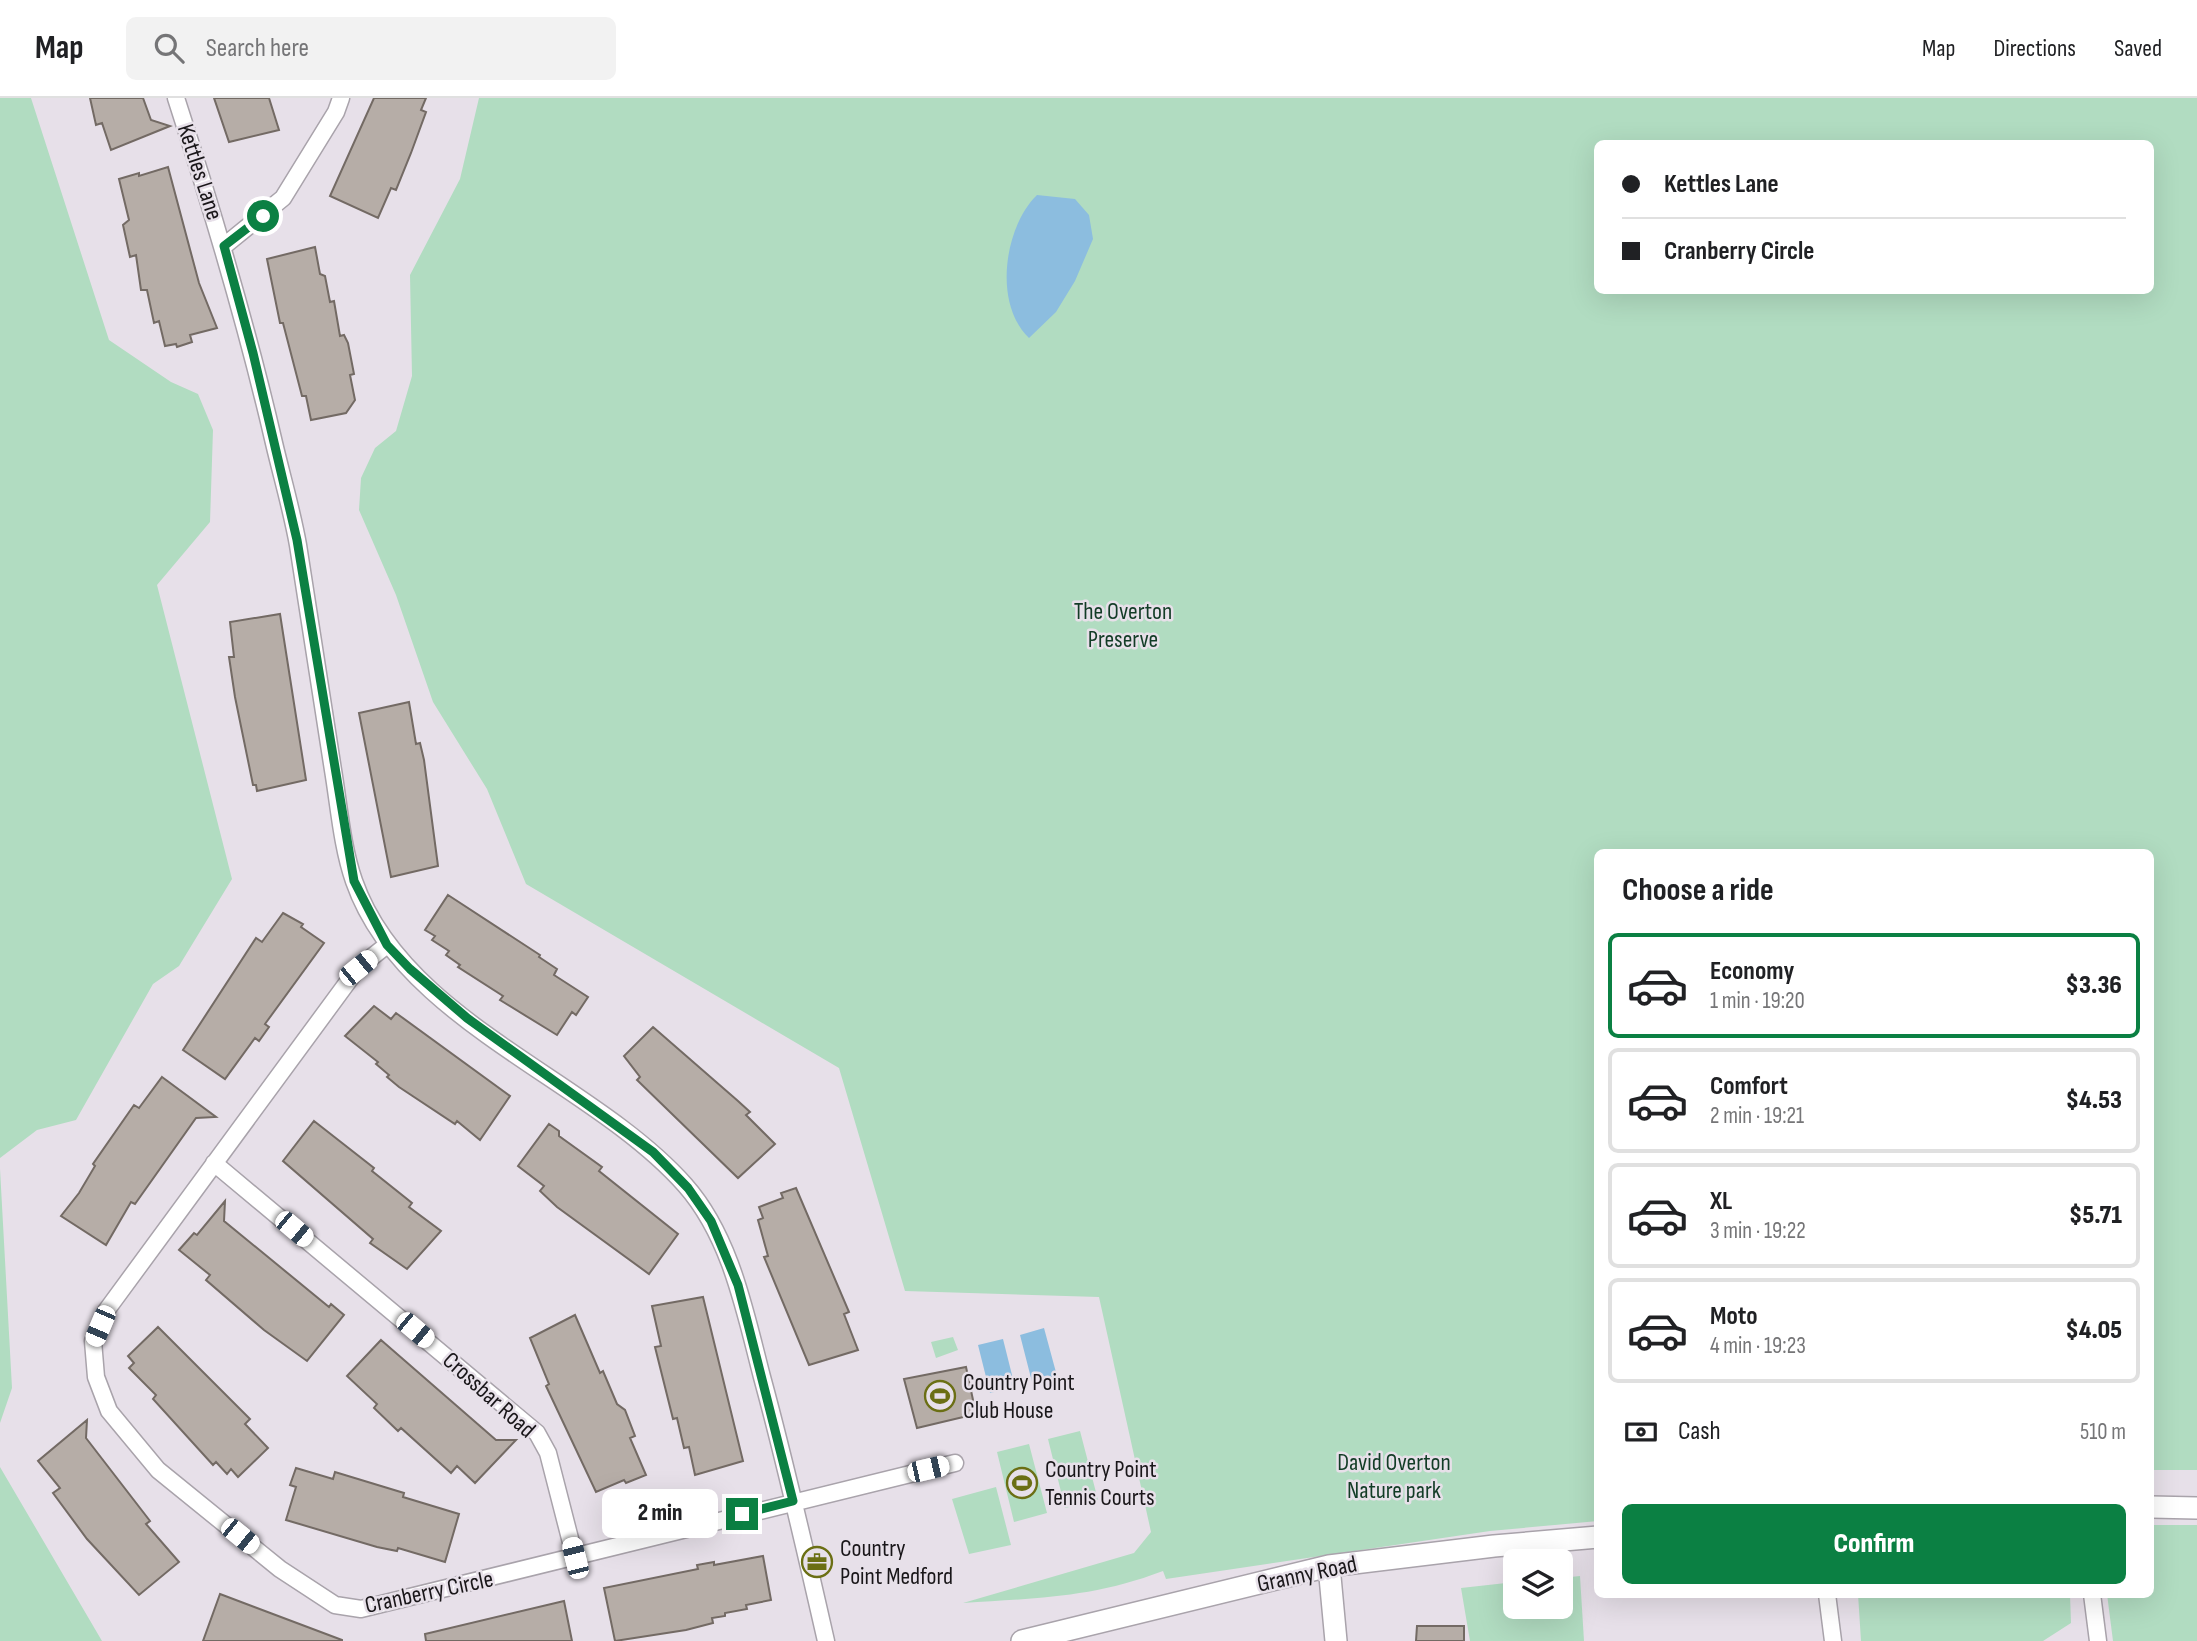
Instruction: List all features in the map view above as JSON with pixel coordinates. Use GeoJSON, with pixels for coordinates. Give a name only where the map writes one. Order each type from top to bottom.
{"type":"FeatureCollection","features":[{"type":"Feature","properties":{"kind":"street","name":"Kettles Lane"},"geometry":{"type":"LineString","coordinates":[[176,98],[224,246],[253,353],[297,540],[354,881],[387,945],[467,1018],[653,1152],[688,1188],[711,1221],[738,1285],[826,1641]]}},
{"type":"Feature","properties":{"kind":"street","name":"Kettles Lane"},"geometry":{"type":"LineString","coordinates":[[224,246],[283,198],[336,113],[341,98]]}},
{"type":"Feature","properties":{"kind":"street","name":"Cranberry Circle"},"geometry":{"type":"LineString","coordinates":[[387,945],[358,968],[106,1311],[93,1341],[96,1377],[109,1411],[158,1470],[280,1569],[335,1605],[360,1609],[389,1605],[793,1501],[955,1463]]}},
{"type":"Feature","properties":{"kind":"street","name":"Crossbar Road"},"geometry":{"type":"LineString","coordinates":[[214,1163],[537,1433],[548,1453],[575,1558]]}},
{"type":"Feature","properties":{"kind":"street"},"geometry":{"type":"LineString","coordinates":[[2154,1507],[2197,1508]]}},
{"type":"Feature","properties":{"kind":"street","name":"Granny Road"},"geometry":{"type":"LineString","coordinates":[[1022,1641],[1086,1633],[1329,1566],[1493,1546],[1594,1537]]}},
{"type":"Feature","properties":{"kind":"street"},"geometry":{"type":"LineString","coordinates":[[1329,1566],[1336,1641]]}},
{"type":"Feature","properties":{"kind":"street"},"geometry":{"type":"LineString","coordinates":[[1828,1598],[1833,1641]]}},
{"type":"Feature","properties":{"kind":"street"},"geometry":{"type":"LineString","coordinates":[[2093,1598],[2098,1641]]}},
{"type":"Feature","properties":{"kind":"green space"},"geometry":{"type":"Polygon","coordinates":[[[0,98],[31,98],[109,340],[171,382],[198,394],[213,430],[210,522],[157,585],[232,879],[179,966],[153,984],[76,1120],[37,1130],[0,1158],[0,98]]]}},
{"type":"Feature","properties":{"kind":"green space","name":"The Overton Preserve"},"geometry":{"type":"Polygon","coordinates":[[[479,98],[2197,98],[2197,1470],[2154,1470],[2154,849],[1594,849],[1594,1521],[1490,1531],[1166,1579],[1163,1571],[1088,1592],[963,1603],[1134,1553],[1151,1532],[1099,1297],[905,1291],[839,1068],[526,884],[487,789],[433,702],[396,595],[359,510],[361,478],[375,448],[396,431],[412,376],[410,275],[460,179],[479,98]]]}},
{"type":"Feature","properties":{"kind":"green space"},"geometry":{"type":"Polygon","coordinates":[[[0,1169],[12,1388],[0,1423],[0,1169]]]}},
{"type":"Feature","properties":{"kind":"green space"},"geometry":{"type":"Polygon","coordinates":[[[953,1337],[958,1350],[936,1358],[931,1342],[953,1337]]]}},
{"type":"Feature","properties":{"kind":"green space","name":"Country Point Tennis Courts"},"geometry":{"type":"Polygon","coordinates":[[[1080,1431],[1098,1500],[1065,1508],[1048,1439],[1080,1431]]]}},
{"type":"Feature","properties":{"kind":"green space","name":"Country Point Tennis Courts"},"geometry":{"type":"Polygon","coordinates":[[[1029,1444],[1047,1513],[1014,1522],[997,1452],[1029,1444]]]}},
{"type":"Feature","properties":{"kind":"green space"},"geometry":{"type":"Polygon","coordinates":[[[0,1467],[102,1641],[0,1641],[0,1467]]]}},
{"type":"Feature","properties":{"kind":"green space"},"geometry":{"type":"Polygon","coordinates":[[[996,1487],[1011,1545],[969,1554],[952,1499],[996,1487]]]}},
{"type":"Feature","properties":{"kind":"green space"},"geometry":{"type":"Polygon","coordinates":[[[2154,1525],[2197,1525],[2197,1641],[2113,1641],[2108,1598],[2154,1598],[2154,1525]]]}},
{"type":"Feature","properties":{"kind":"green space"},"geometry":{"type":"Polygon","coordinates":[[[1580,1576],[1584,1641],[1470,1641],[1461,1588],[1503,1583],[1503,1619],[1573,1619],[1573,1577],[1580,1576]]]}},
{"type":"Feature","properties":{"kind":"green space"},"geometry":{"type":"Polygon","coordinates":[[[1858,1598],[2070,1598],[2071,1623],[2043,1641],[1861,1641],[1858,1598]]]}},
{"type":"Feature","properties":{"kind":"water"},"geometry":{"type":"Polygon","coordinates":[[[1037,195],[1075,199],[1089,215],[1093,239],[1075,281],[1056,312],[1029,338],[1010,306],[1007,266],[1010,245],[1017,226],[1037,195]]]}},
{"type":"Feature","properties":{"kind":"water"},"geometry":{"type":"Polygon","coordinates":[[[1044,1328],[1057,1376],[1032,1382],[1020,1335],[1044,1328]]]}},
{"type":"Feature","properties":{"kind":"water"},"geometry":{"type":"Polygon","coordinates":[[[1003,1339],[1015,1387],[990,1393],[978,1345],[1003,1339]]]}},
{"type":"Feature","properties":{"kind":"building"},"geometry":{"type":"Polygon","coordinates":[[[90,98],[143,98],[151,120],[170,126],[111,150],[102,123],[96,125],[90,98]]]}},
{"type":"Feature","properties":{"kind":"building"},"geometry":{"type":"Polygon","coordinates":[[[214,98],[269,98],[279,130],[229,142],[214,98]]]}},
{"type":"Feature","properties":{"kind":"building"},"geometry":{"type":"Polygon","coordinates":[[[374,98],[426,98],[421,110],[426,112],[411,153],[396,190],[391,188],[378,218],[330,196],[374,98]]]}},
{"type":"Feature","properties":{"kind":"building"},"geometry":{"type":"Polygon","coordinates":[[[168,167],[199,283],[217,328],[190,335],[192,342],[177,347],[176,344],[165,346],[159,321],[154,323],[147,290],[141,290],[136,255],[130,257],[123,225],[129,220],[119,179],[168,167]]]}},
{"type":"Feature","properties":{"kind":"building"},"geometry":{"type":"Polygon","coordinates":[[[315,247],[320,274],[325,276],[330,302],[334,301],[340,336],[344,335],[348,343],[354,374],[350,375],[355,400],[346,413],[311,420],[283,323],[280,323],[267,259],[315,247]]]}},
{"type":"Feature","properties":{"kind":"building"},"geometry":{"type":"Polygon","coordinates":[[[280,614],[306,780],[257,791],[256,785],[253,785],[235,697],[229,657],[234,657],[230,622],[280,614]]]}},
{"type":"Feature","properties":{"kind":"building"},"geometry":{"type":"Polygon","coordinates":[[[409,702],[416,744],[420,743],[424,760],[438,866],[391,877],[359,713],[409,702]]]}},
{"type":"Feature","properties":{"kind":"building"},"geometry":{"type":"Polygon","coordinates":[[[448,895],[540,955],[539,957],[557,969],[554,975],[588,997],[576,1015],[572,1012],[557,1035],[500,1000],[503,996],[458,967],[460,965],[446,955],[449,951],[432,940],[435,936],[425,930],[448,895]]]}},
{"type":"Feature","properties":{"kind":"building"},"geometry":{"type":"Polygon","coordinates":[[[283,913],[303,924],[301,927],[324,943],[265,1024],[269,1027],[259,1041],[255,1038],[225,1079],[183,1050],[256,938],[262,942],[283,913]]]}},
{"type":"Feature","properties":{"kind":"building"},"geometry":{"type":"Polygon","coordinates":[[[374,1006],[391,1019],[396,1013],[510,1096],[480,1140],[457,1121],[455,1124],[399,1087],[376,1064],[378,1062],[345,1036],[374,1006]]]}},
{"type":"Feature","properties":{"kind":"building"},"geometry":{"type":"Polygon","coordinates":[[[653,1027],[750,1112],[746,1115],[775,1144],[738,1178],[637,1080],[640,1077],[624,1056],[653,1027]]]}},
{"type":"Feature","properties":{"kind":"building"},"geometry":{"type":"Polygon","coordinates":[[[162,1077],[216,1117],[196,1118],[135,1204],[131,1202],[106,1245],[61,1216],[79,1193],[95,1166],[93,1164],[134,1105],[139,1108],[162,1077]]]}},
{"type":"Feature","properties":{"kind":"building"},"geometry":{"type":"Polygon","coordinates":[[[314,1121],[374,1168],[372,1171],[412,1203],[409,1207],[441,1231],[407,1269],[370,1243],[373,1239],[283,1161],[314,1121]]]}},
{"type":"Feature","properties":{"kind":"building"},"geometry":{"type":"Polygon","coordinates":[[[549,1124],[559,1131],[559,1136],[602,1167],[599,1171],[678,1234],[649,1274],[557,1207],[540,1191],[544,1186],[518,1166],[549,1124]]]}},
{"type":"Feature","properties":{"kind":"building"},"geometry":{"type":"Polygon","coordinates":[[[796,1188],[849,1312],[844,1314],[858,1350],[809,1365],[764,1257],[768,1256],[758,1220],[763,1218],[759,1207],[783,1198],[781,1193],[796,1188]]]}},
{"type":"Feature","properties":{"kind":"building"},"geometry":{"type":"Polygon","coordinates":[[[225,1201],[224,1221],[329,1307],[331,1304],[344,1315],[307,1361],[264,1330],[206,1280],[210,1275],[179,1250],[194,1233],[197,1235],[225,1201]]]}},
{"type":"Feature","properties":{"kind":"building"},"geometry":{"type":"Polygon","coordinates":[[[703,1297],[743,1461],[695,1475],[689,1447],[684,1448],[677,1418],[673,1419],[655,1347],[661,1346],[652,1306],[703,1297]]]}},
{"type":"Feature","properties":{"kind":"building"},"geometry":{"type":"Polygon","coordinates":[[[575,1315],[600,1373],[603,1371],[617,1404],[625,1410],[635,1436],[630,1438],[646,1475],[626,1483],[624,1480],[596,1492],[546,1386],[549,1384],[530,1338],[575,1315]]]}},
{"type":"Feature","properties":{"kind":"building"},"geometry":{"type":"Polygon","coordinates":[[[158,1327],[250,1419],[245,1424],[268,1448],[238,1477],[231,1469],[227,1474],[216,1462],[213,1465],[153,1399],[156,1395],[129,1368],[134,1363],[128,1356],[158,1327]]]}},
{"type":"Feature","properties":{"kind":"building"},"geometry":{"type":"Polygon","coordinates":[[[381,1340],[496,1440],[516,1440],[475,1483],[457,1466],[451,1473],[401,1428],[398,1431],[374,1408],[377,1404],[347,1376],[381,1340]]]}},
{"type":"Feature","properties":{"kind":"building","name":"Country Point Club House"},"geometry":{"type":"Polygon","coordinates":[[[966,1367],[976,1414],[917,1428],[904,1379],[966,1367]]]}},
{"type":"Feature","properties":{"kind":"building"},"geometry":{"type":"Polygon","coordinates":[[[87,1420],[86,1438],[150,1521],[146,1524],[179,1562],[139,1595],[87,1539],[53,1493],[60,1488],[38,1461],[87,1420]]]}},
{"type":"Feature","properties":{"kind":"building"},"geometry":{"type":"Polygon","coordinates":[[[296,1468],[333,1479],[335,1472],[404,1493],[403,1497],[459,1514],[445,1562],[398,1548],[397,1551],[377,1547],[286,1520],[296,1487],[290,1485],[296,1468]]]}},
{"type":"Feature","properties":{"kind":"building"},"geometry":{"type":"Polygon","coordinates":[[[763,1556],[771,1600],[746,1605],[747,1609],[712,1618],[713,1623],[615,1641],[604,1588],[698,1569],[697,1565],[714,1562],[714,1565],[763,1556]]]}},
{"type":"Feature","properties":{"kind":"building"},"geometry":{"type":"Polygon","coordinates":[[[220,1594],[342,1640],[342,1641],[203,1641],[220,1594]]]}},
{"type":"Feature","properties":{"kind":"building"},"geometry":{"type":"Polygon","coordinates":[[[564,1601],[572,1641],[426,1641],[425,1634],[564,1601]]]}},
{"type":"Feature","properties":{"kind":"building"},"geometry":{"type":"Polygon","coordinates":[[[1417,1626],[1464,1626],[1464,1641],[1416,1641],[1417,1626]]]}},
{"type":"Feature","properties":{"kind":"place","name":"Country Point Club House"},"geometry":{"type":"Point","coordinates":[940,1396]}},
{"type":"Feature","properties":{"kind":"place","name":"Country Point Tennis Courts"},"geometry":{"type":"Point","coordinates":[1022,1483]}},
{"type":"Feature","properties":{"kind":"place","name":"Country Point Medford"},"geometry":{"type":"Point","coordinates":[817,1562]}},
{"type":"Feature","properties":{"kind":"route"},"geometry":{"type":"LineString","coordinates":[[263,216],[224,246],[253,353],[297,540],[338,799],[354,881],[387,945],[410,969],[467,1018],[653,1152],[688,1188],[711,1221],[738,1285],[793,1501],[742,1514]]}},
{"type":"Feature","properties":{"kind":"park label","name":"David Overton Nature park"},"geometry":{"type":"Point","coordinates":[1394,1476]}}]}
